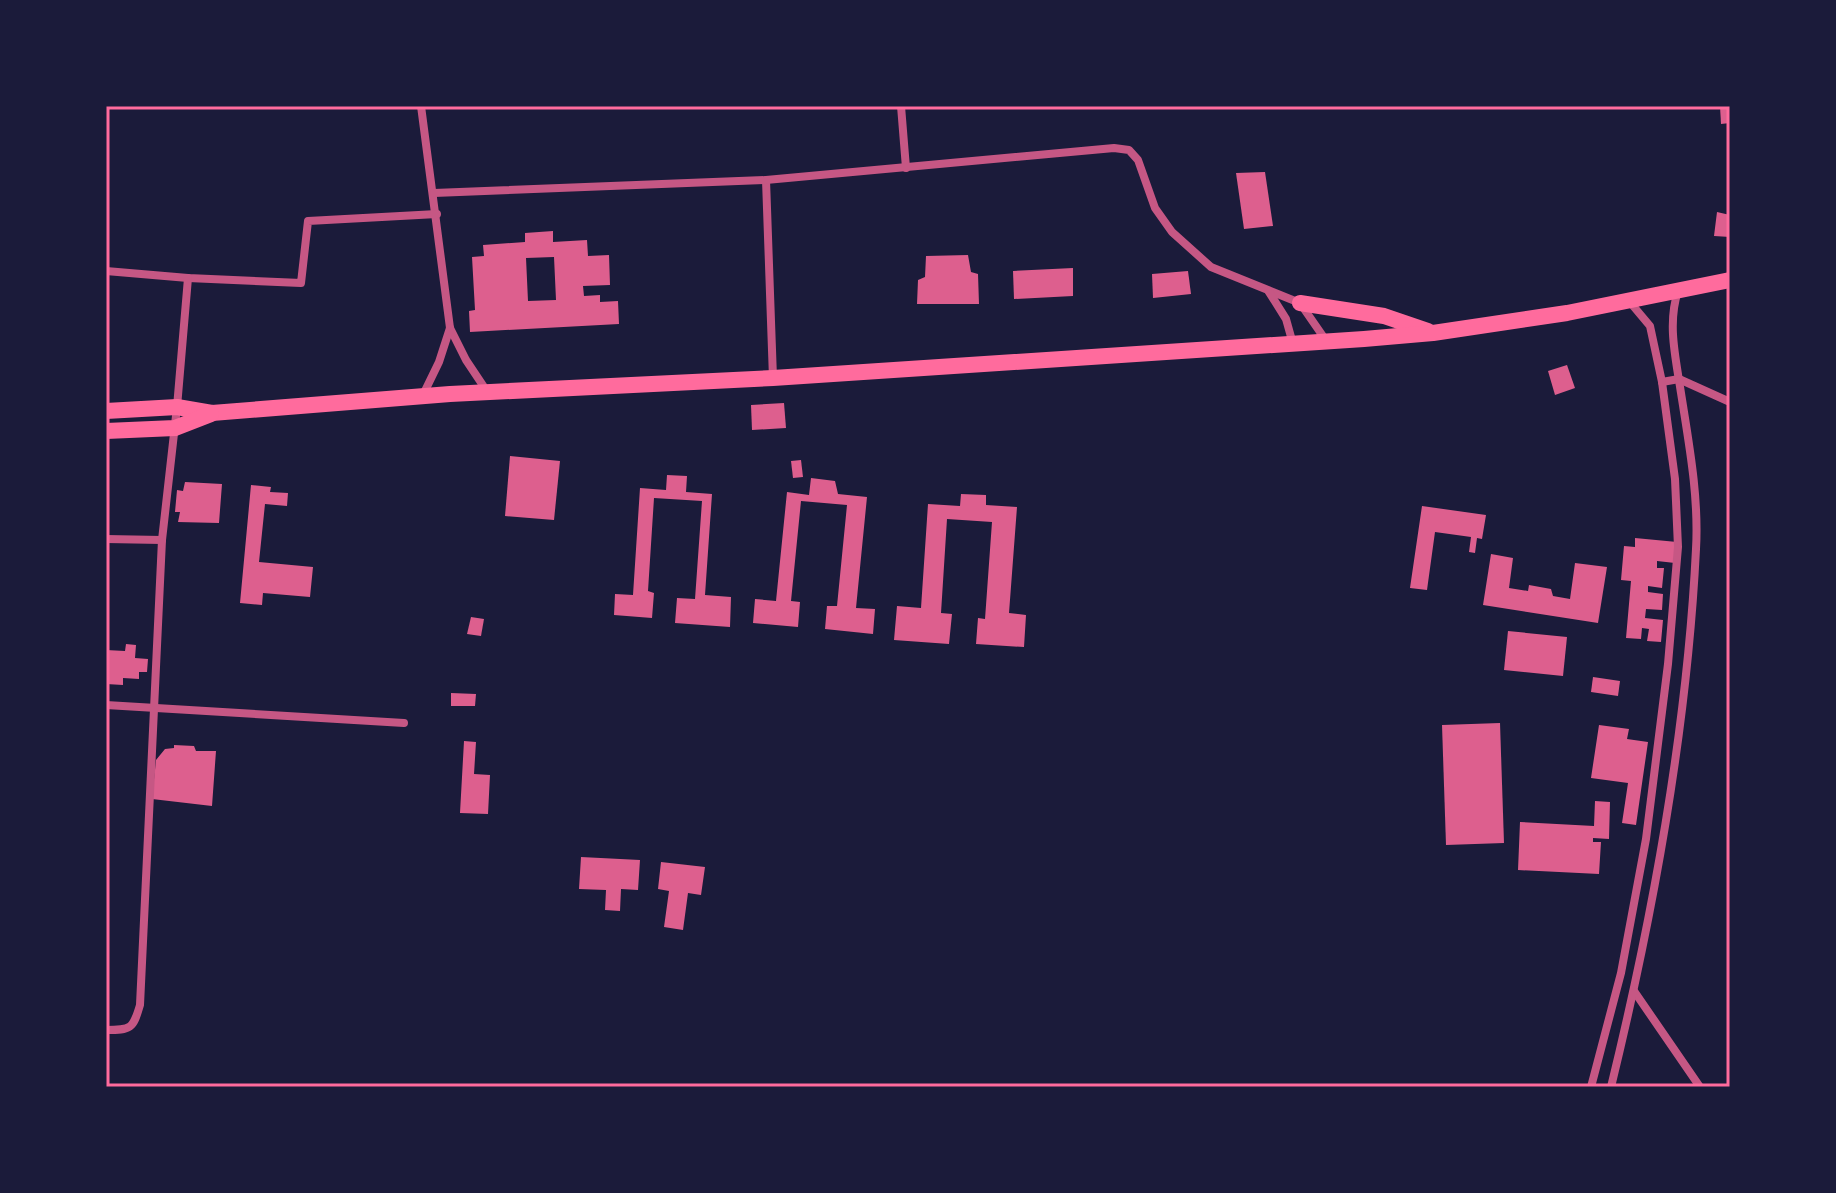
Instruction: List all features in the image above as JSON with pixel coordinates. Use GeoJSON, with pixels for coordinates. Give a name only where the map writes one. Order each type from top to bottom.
{"type":"FeatureCollection","features":[{"type":"Feature","properties":{"kind":"highway"},"geometry":{"type":"LineString","coordinates":[[106,411],[177,407],[212,413],[422,397],[1294,345],[1433,333],[1628,301],[1730,280]]}},
{"type":"Feature","properties":{"kind":"highway"},"geometry":{"type":"LineString","coordinates":[[1300,303],[1384,316],[1433,333]]}},
{"type":"Feature","properties":{"kind":"highway"},"geometry":{"type":"LineString","coordinates":[[106,431],[175,428],[212,413]]}},
{"type":"Feature","properties":{"kind":"street"},"geometry":{"type":"LineString","coordinates":[[421,106],[450,328],[488,393]]}},
{"type":"Feature","properties":{"kind":"street"},"geometry":{"type":"LineString","coordinates":[[901,106],[906,168]]}},
{"type":"Feature","properties":{"kind":"street"},"geometry":{"type":"LineString","coordinates":[[434,193],[766,180],[1114,148],[1129,150],[1138,160],[1155,208],[1172,232],[1211,267],[1300,303],[1327,342]]}},
{"type":"Feature","properties":{"kind":"street"},"geometry":{"type":"LineString","coordinates":[[766,180],[773,378]]}},
{"type":"Feature","properties":{"kind":"street"},"geometry":{"type":"LineString","coordinates":[[106,271],[301,283],[308,221],[437,214]]}},
{"type":"Feature","properties":{"kind":"street"},"geometry":{"type":"LineString","coordinates":[[106,1030],[125,1030],[134,1024],[140,1005],[162,540],[188,278]]}},
{"type":"Feature","properties":{"kind":"street"},"geometry":{"type":"LineString","coordinates":[[1269,291],[1286,319],[1294,345]]}},
{"type":"Feature","properties":{"kind":"street"},"geometry":{"type":"LineString","coordinates":[[1611,1087],[1634,991],[1663,841],[1696,547],[1694,478],[1671,323],[1678,291]]}},
{"type":"Feature","properties":{"kind":"street"},"geometry":{"type":"LineString","coordinates":[[1591,1087],[1621,973],[1646,839],[1678,547],[1675,479],[1662,382],[1650,326],[1641,312],[1628,301]]}},
{"type":"Feature","properties":{"kind":"street"},"geometry":{"type":"LineString","coordinates":[[422,397],[439,362],[450,328]]}},
{"type":"Feature","properties":{"kind":"street"},"geometry":{"type":"LineString","coordinates":[[1662,382],[1679,379],[1730,402]]}},
{"type":"Feature","properties":{"kind":"street"},"geometry":{"type":"LineString","coordinates":[[106,539],[162,540]]}},
{"type":"Feature","properties":{"kind":"street"},"geometry":{"type":"LineString","coordinates":[[106,705],[404,723]]}},
{"type":"Feature","properties":{"kind":"street"},"geometry":{"type":"LineString","coordinates":[[1657,745],[1675,747]]}},
{"type":"Feature","properties":{"kind":"street"},"geometry":{"type":"LineString","coordinates":[[1634,991],[1700,1087]]}},
{"type":"Feature","properties":{"kind":"building"},"geometry":{"type":"Polygon","coordinates":[[[1720,106],[1730,106],[1730,123],[1721,124],[1720,106]]]}},
{"type":"Feature","properties":{"kind":"building"},"geometry":{"type":"Polygon","coordinates":[[[1265,172],[1273,226],[1244,229],[1236,173],[1265,172]]]}},
{"type":"Feature","properties":{"kind":"building"},"geometry":{"type":"Polygon","coordinates":[[[1717,212],[1730,215],[1730,237],[1714,236],[1717,212]]]}},
{"type":"Feature","properties":{"kind":"building"},"geometry":{"type":"Polygon","coordinates":[[[553,231],[553,242],[587,240],[588,256],[609,255],[610,285],[583,286],[584,296],[600,295],[600,302],[618,301],[619,324],[470,332],[469,311],[475,310],[472,257],[484,256],[483,245],[525,242],[525,233],[553,231]],[[554,257],[526,258],[528,301],[556,300],[554,257]]]}},
{"type":"Feature","properties":{"kind":"building"},"geometry":{"type":"Polygon","coordinates":[[[968,255],[971,272],[978,274],[979,304],[917,304],[918,280],[925,277],[926,256],[968,255]]]}},
{"type":"Feature","properties":{"kind":"building"},"geometry":{"type":"Polygon","coordinates":[[[1073,268],[1073,296],[1014,299],[1013,271],[1073,268]]]}},
{"type":"Feature","properties":{"kind":"building"},"geometry":{"type":"Polygon","coordinates":[[[1188,271],[1191,294],[1153,298],[1152,274],[1188,271]]]}},
{"type":"Feature","properties":{"kind":"building"},"geometry":{"type":"Polygon","coordinates":[[[1567,365],[1575,388],[1555,395],[1548,371],[1567,365]]]}},
{"type":"Feature","properties":{"kind":"building"},"geometry":{"type":"Polygon","coordinates":[[[784,403],[786,428],[752,430],[751,405],[784,403]]]}},
{"type":"Feature","properties":{"kind":"building"},"geometry":{"type":"Polygon","coordinates":[[[510,456],[560,461],[554,520],[505,516],[510,456]]]}},
{"type":"Feature","properties":{"kind":"building"},"geometry":{"type":"Polygon","coordinates":[[[801,460],[803,477],[793,478],[791,461],[801,460]]]}},
{"type":"Feature","properties":{"kind":"building"},"geometry":{"type":"Polygon","coordinates":[[[667,475],[687,476],[686,492],[712,494],[705,595],[731,597],[730,627],[675,623],[677,598],[695,599],[702,501],[654,498],[648,591],[654,593],[652,618],[614,615],[615,594],[633,595],[640,488],[666,490],[667,475]]]}},
{"type":"Feature","properties":{"kind":"building"},"geometry":{"type":"Polygon","coordinates":[[[811,478],[835,481],[838,494],[867,497],[856,608],[875,609],[873,634],[825,629],[827,606],[837,606],[847,505],[801,501],[791,601],[800,602],[798,627],[753,623],[755,599],[776,601],[787,492],[809,495],[811,478]]]}},
{"type":"Feature","properties":{"kind":"building"},"geometry":{"type":"Polygon","coordinates":[[[185,482],[222,484],[219,523],[178,522],[180,512],[175,512],[177,490],[183,491],[185,482]]]}},
{"type":"Feature","properties":{"kind":"building"},"geometry":{"type":"Polygon","coordinates":[[[251,485],[271,487],[270,492],[288,493],[287,506],[265,504],[259,562],[313,567],[310,597],[263,593],[262,605],[240,603],[251,485]]]}},
{"type":"Feature","properties":{"kind":"building"},"geometry":{"type":"Polygon","coordinates":[[[961,494],[986,495],[986,505],[1017,507],[1009,613],[1026,615],[1024,647],[976,644],[978,618],[985,619],[992,522],[947,519],[941,613],[952,614],[949,644],[894,640],[897,606],[921,608],[928,504],[960,506],[961,494]]]}},
{"type":"Feature","properties":{"kind":"building"},"geometry":{"type":"Polygon","coordinates":[[[1422,506],[1486,515],[1482,539],[1477,538],[1475,553],[1469,552],[1471,537],[1435,532],[1427,590],[1410,588],[1422,506]]]}},
{"type":"Feature","properties":{"kind":"building"},"geometry":{"type":"Polygon","coordinates":[[[1635,538],[1677,542],[1675,563],[1657,561],[1657,568],[1664,568],[1662,588],[1648,586],[1648,592],[1663,594],[1662,610],[1646,609],[1645,618],[1663,620],[1661,642],[1647,641],[1649,629],[1642,628],[1641,639],[1626,638],[1631,581],[1621,580],[1624,546],[1635,547],[1635,538]]]}},
{"type":"Feature","properties":{"kind":"building"},"geometry":{"type":"Polygon","coordinates":[[[1491,554],[1513,558],[1509,588],[1528,591],[1529,585],[1551,589],[1553,596],[1570,599],[1575,563],[1607,567],[1598,623],[1483,605],[1491,554]]]}},
{"type":"Feature","properties":{"kind":"building"},"geometry":{"type":"Polygon","coordinates":[[[471,617],[484,619],[481,636],[467,634],[471,617]]]}},
{"type":"Feature","properties":{"kind":"building"},"geometry":{"type":"Polygon","coordinates":[[[1508,631],[1567,637],[1563,676],[1504,670],[1508,631]]]}},
{"type":"Feature","properties":{"kind":"building"},"geometry":{"type":"Polygon","coordinates":[[[126,644],[136,645],[135,658],[148,659],[147,672],[139,672],[139,679],[123,678],[123,685],[106,684],[106,650],[125,651],[126,644]]]}},
{"type":"Feature","properties":{"kind":"building"},"geometry":{"type":"Polygon","coordinates":[[[1593,677],[1620,681],[1618,696],[1591,692],[1593,677]]]}},
{"type":"Feature","properties":{"kind":"building"},"geometry":{"type":"Polygon","coordinates":[[[451,693],[476,694],[475,706],[451,706],[451,693]]]}},
{"type":"Feature","properties":{"kind":"building"},"geometry":{"type":"Polygon","coordinates":[[[1500,723],[1504,843],[1446,845],[1442,725],[1500,723]]]}},
{"type":"Feature","properties":{"kind":"building"},"geometry":{"type":"Polygon","coordinates":[[[1599,725],[1629,729],[1627,739],[1648,742],[1636,825],[1622,823],[1628,783],[1591,778],[1599,725]]]}},
{"type":"Feature","properties":{"kind":"building"},"geometry":{"type":"Polygon","coordinates":[[[464,741],[476,742],[474,774],[490,775],[488,814],[460,813],[464,741]]]}},
{"type":"Feature","properties":{"kind":"building"},"geometry":{"type":"Polygon","coordinates":[[[174,745],[194,746],[196,751],[216,751],[212,806],[152,799],[156,760],[165,749],[174,748],[174,745]]]}},
{"type":"Feature","properties":{"kind":"building"},"geometry":{"type":"Polygon","coordinates":[[[1595,801],[1610,802],[1609,839],[1593,838],[1593,842],[1601,842],[1599,874],[1518,870],[1520,822],[1594,826],[1595,801]]]}},
{"type":"Feature","properties":{"kind":"building"},"geometry":{"type":"Polygon","coordinates":[[[581,857],[640,860],[638,890],[621,889],[620,911],[605,910],[606,890],[579,889],[581,857]]]}},
{"type":"Feature","properties":{"kind":"building"},"geometry":{"type":"Polygon","coordinates":[[[661,862],[705,867],[701,895],[688,893],[683,930],[664,927],[669,891],[658,889],[661,862]]]}}]}
